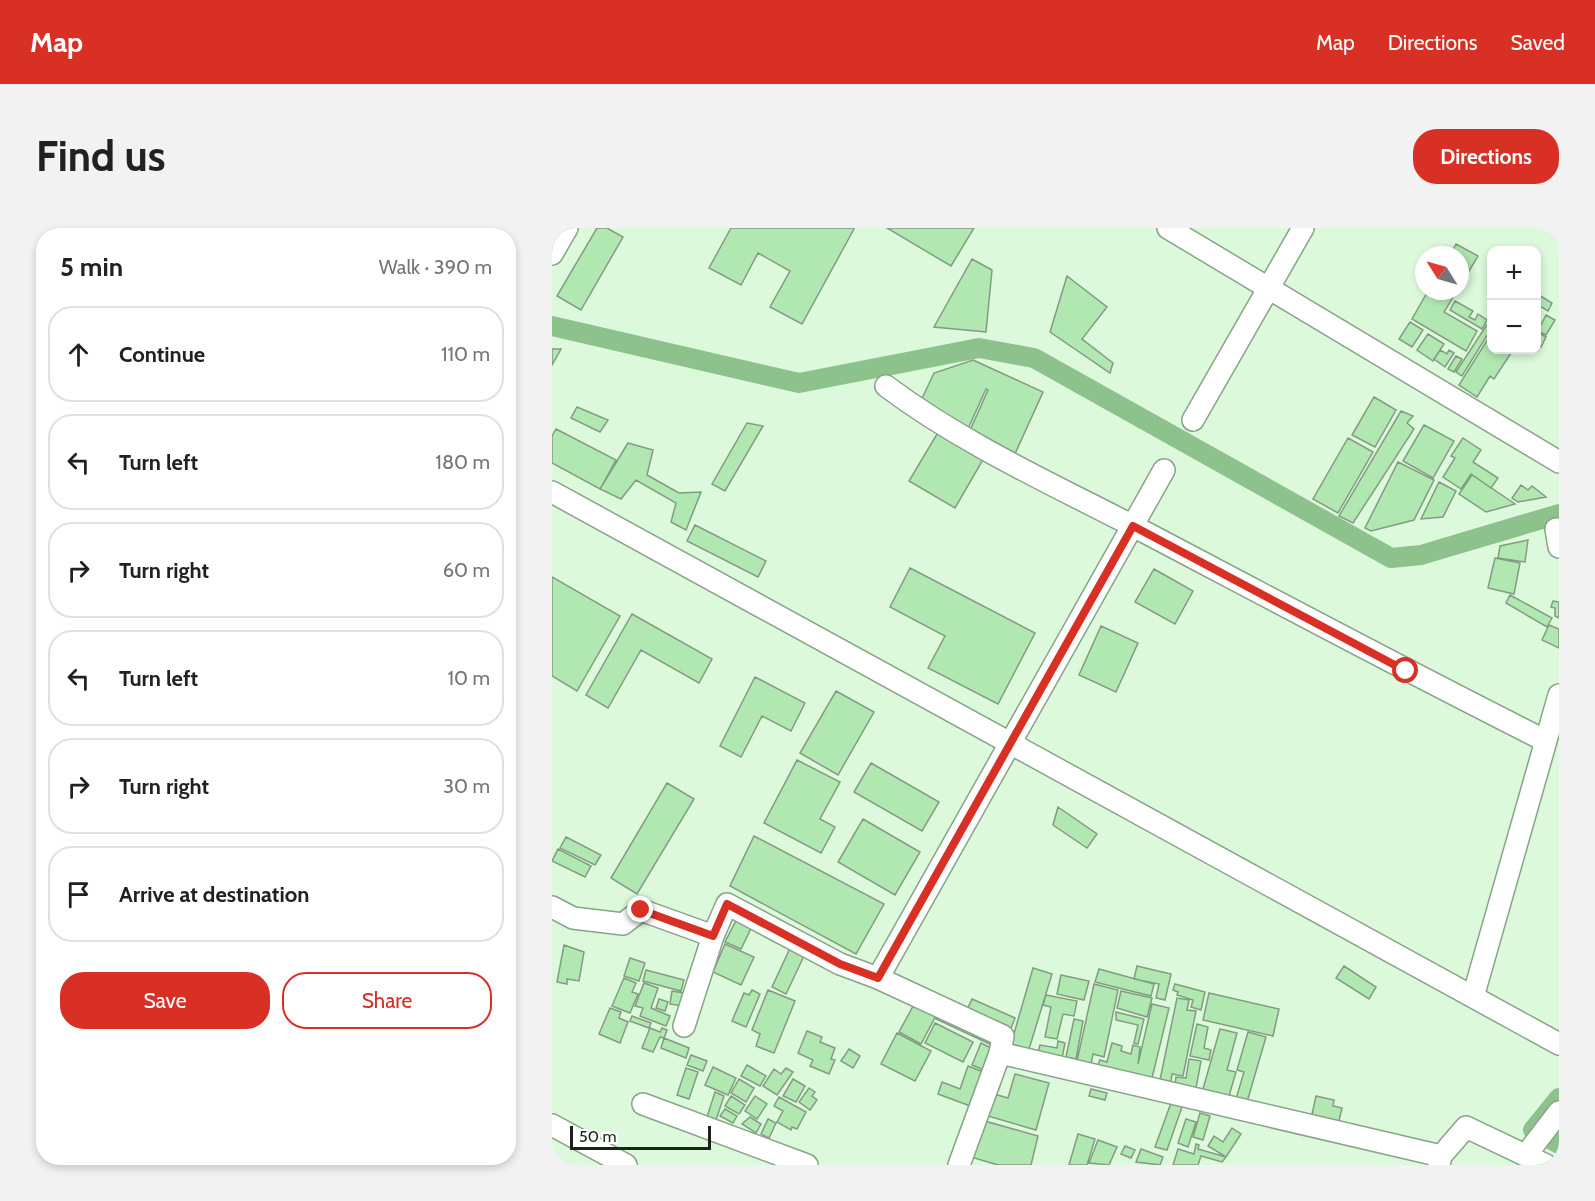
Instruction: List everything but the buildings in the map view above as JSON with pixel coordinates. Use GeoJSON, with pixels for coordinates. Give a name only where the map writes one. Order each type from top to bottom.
{"type":"FeatureCollection","features":[{"type":"Feature","properties":{"kind":"street"},"geometry":{"type":"LineString","coordinates":[[552,254],[567,228]]}},
{"type":"Feature","properties":{"kind":"street"},"geometry":{"type":"LineString","coordinates":[[1168,228],[1559,462]]}},
{"type":"Feature","properties":{"kind":"street"},"geometry":{"type":"LineString","coordinates":[[1193,420],[1303,228]]}},
{"type":"Feature","properties":{"kind":"street"},"geometry":{"type":"LineString","coordinates":[[886,386],[917,409],[988,451],[1406,671],[1546,741]]}},
{"type":"Feature","properties":{"kind":"street"},"geometry":{"type":"LineString","coordinates":[[878,978],[1164,470]]}},
{"type":"Feature","properties":{"kind":"street"},"geometry":{"type":"LineString","coordinates":[[552,492],[1009,745],[1559,1044]]}},
{"type":"Feature","properties":{"kind":"street"},"geometry":{"type":"LineString","coordinates":[[1559,529],[1556,529],[1559,548]]}},
{"type":"Feature","properties":{"kind":"street"},"geometry":{"type":"LineString","coordinates":[[1473,997],[1559,695]]}},
{"type":"Feature","properties":{"kind":"street"},"geometry":{"type":"LineString","coordinates":[[684,1026],[713,936],[727,904],[840,964],[878,978],[1003,1036],[1000,1053],[959,1165]]}},
{"type":"Feature","properties":{"kind":"street"},"geometry":{"type":"LineString","coordinates":[[552,907],[573,918],[623,924],[641,910],[713,936]]}},
{"type":"Feature","properties":{"kind":"street"},"geometry":{"type":"LineString","coordinates":[[1000,1053],[1440,1161],[1466,1127],[1530,1150],[1546,1165]]}},
{"type":"Feature","properties":{"kind":"street"},"geometry":{"type":"LineString","coordinates":[[643,1104],[807,1165]]}},
{"type":"Feature","properties":{"kind":"street"},"geometry":{"type":"LineString","coordinates":[[1530,1150],[1554,1120]]}},
{"type":"Feature","properties":{"kind":"street"},"geometry":{"type":"LineString","coordinates":[[552,1125],[626,1165]]}},
{"type":"Feature","properties":{"kind":"waterway"},"geometry":{"type":"LineString","coordinates":[[552,326],[799,383],[979,348],[1034,358],[1391,558],[1421,555],[1559,514]]}},
{"type":"Feature","properties":{"kind":"waterway"},"geometry":{"type":"LineString","coordinates":[[1559,1098],[1533,1130],[1559,1144]]}},
{"type":"Feature","properties":{"kind":"route"},"geometry":{"type":"LineString","coordinates":[[641,910],[713,936],[727,904],[840,964],[878,978],[1133,526],[1406,671]]}}]}
